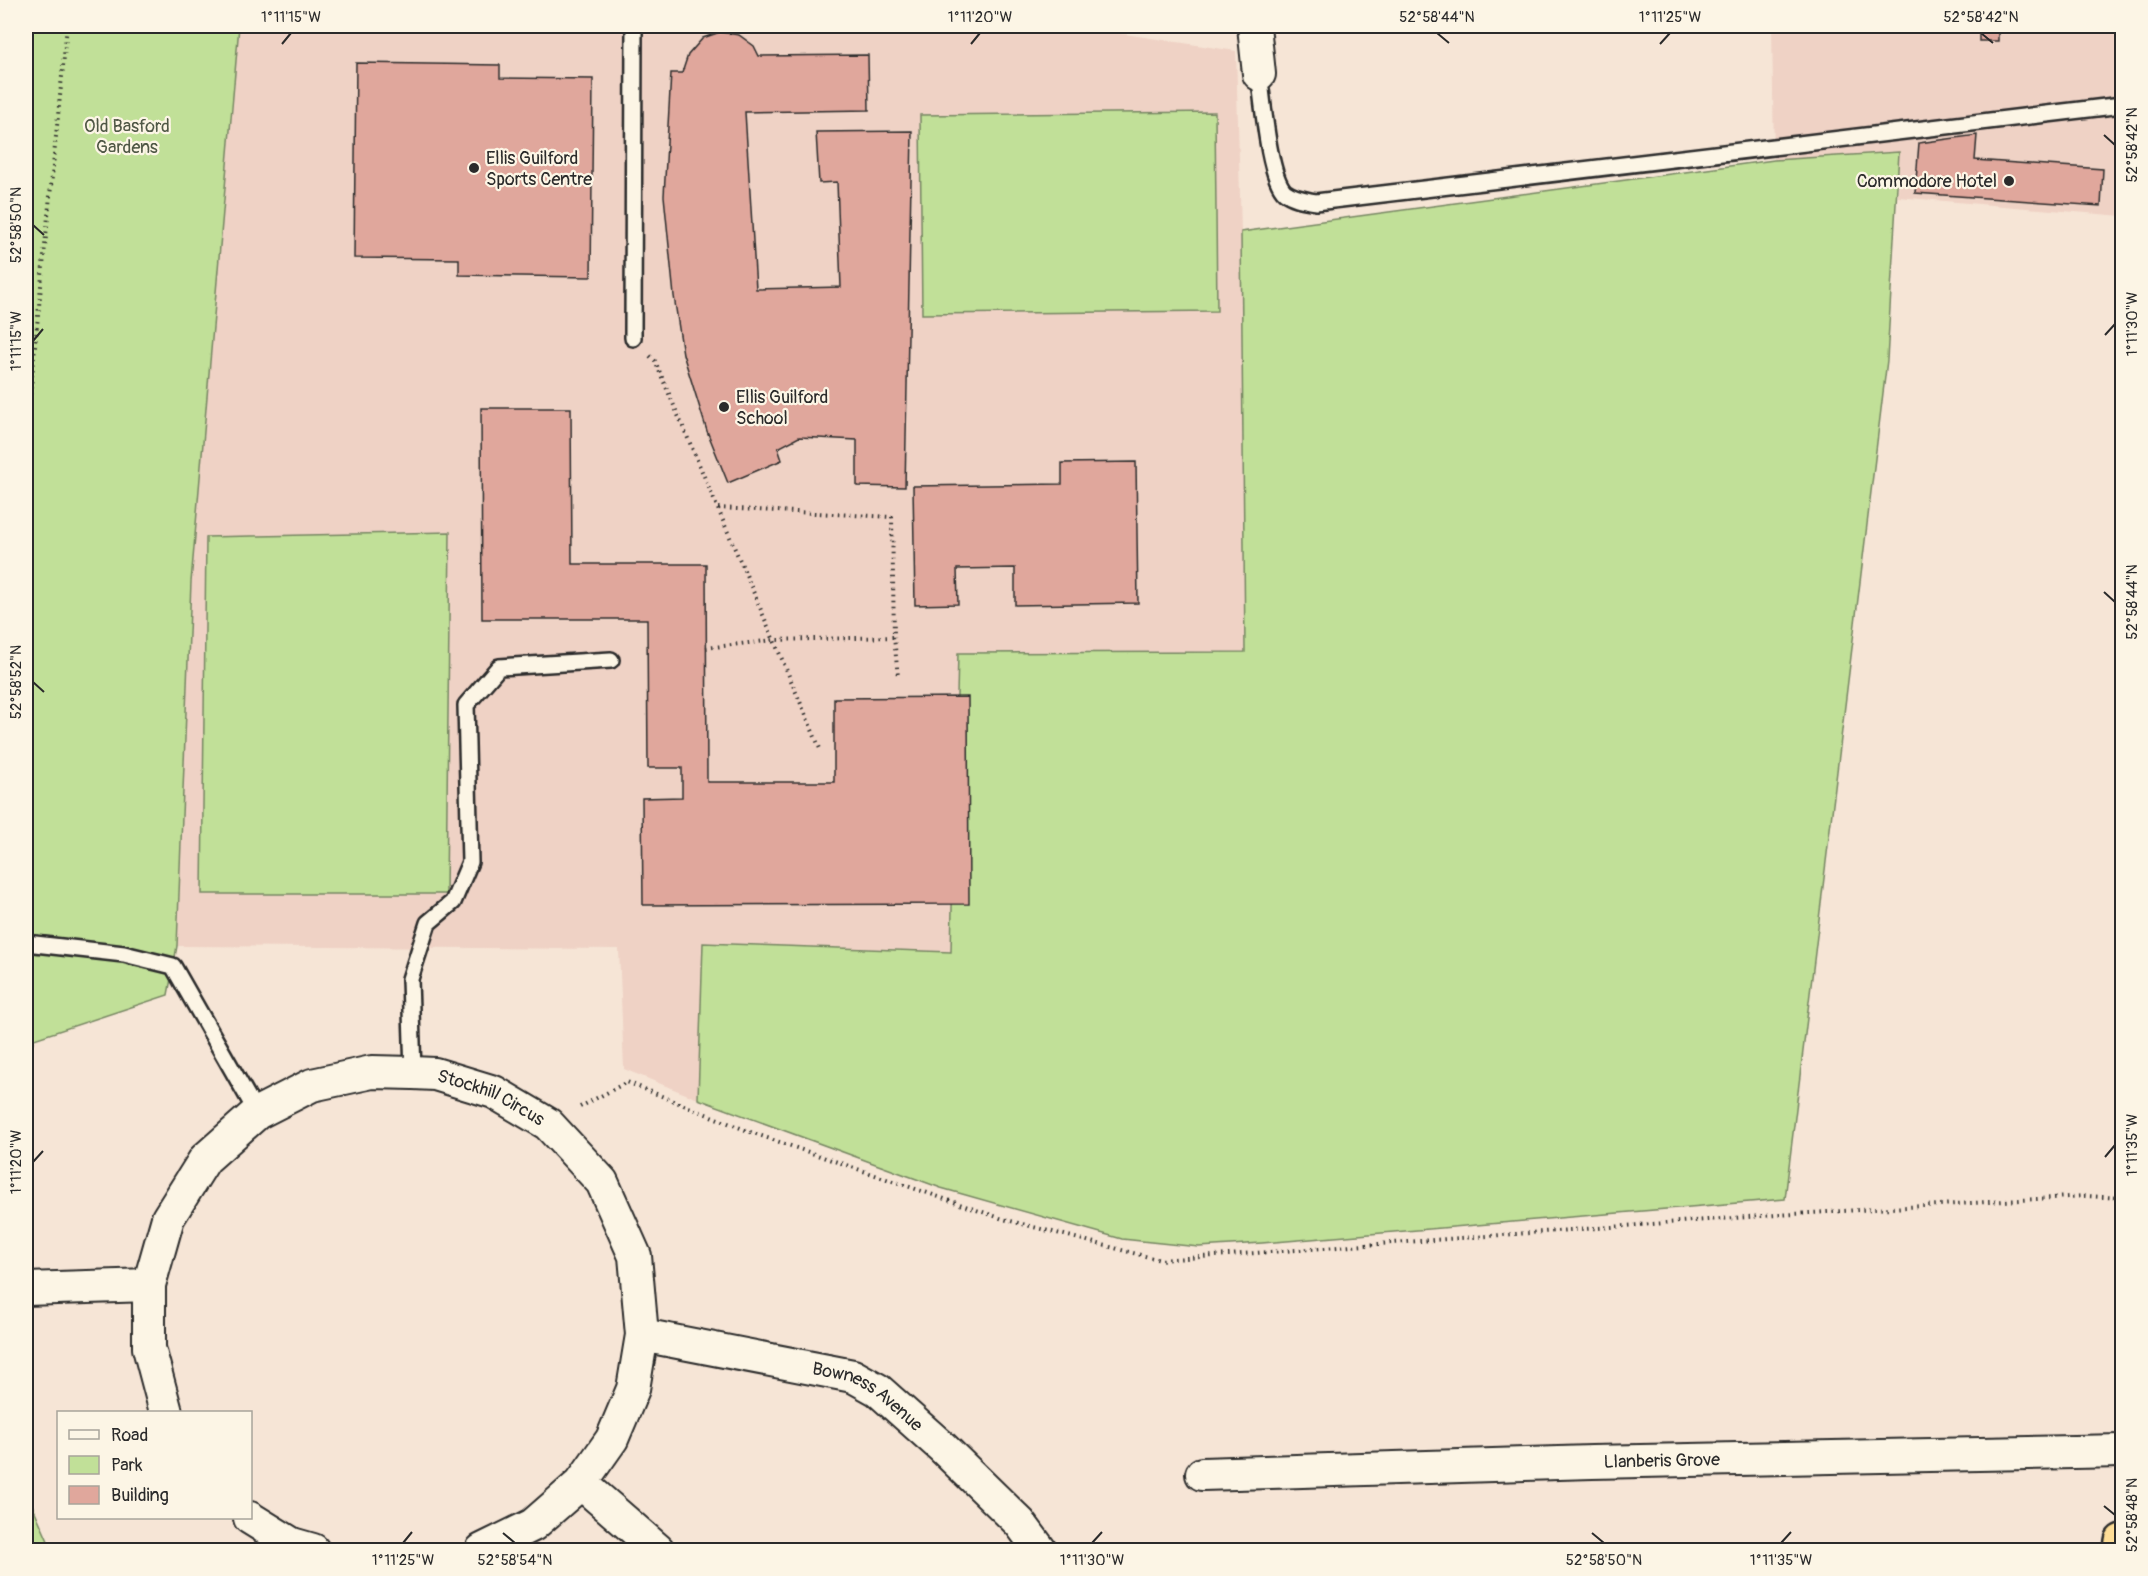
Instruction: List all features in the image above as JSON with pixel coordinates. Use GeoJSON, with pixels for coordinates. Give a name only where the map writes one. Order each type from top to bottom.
{"type":"FeatureCollection","features":[{"type":"Feature","properties":{"kind":"highway"},"geometry":{"type":"LineString","coordinates":[[2121,1551],[2122,1541]]}},
{"type":"Feature","properties":{"kind":"street"},"geometry":{"type":"LineString","coordinates":[[1254,26],[1259,74]]}},
{"type":"Feature","properties":{"kind":"street","name":"Stockhill Circus"},"geometry":{"type":"LineString","coordinates":[[165,1411],[149,1348],[149,1285],[168,1218],[205,1159],[257,1113],[312,1085],[372,1072],[413,1073],[435,1074],[494,1092],[548,1124],[602,1182],[635,1256],[642,1335],[633,1389],[612,1439],[581,1484],[533,1525],[482,1551]]}},
{"type":"Feature","properties":{"kind":"street"},"geometry":{"type":"LineString","coordinates":[[26,1289],[149,1285]]}},
{"type":"Feature","properties":{"kind":"street","name":"Bowness Avenue"},"geometry":{"type":"LineString","coordinates":[[642,1335],[853,1376],[878,1390],[942,1447],[1020,1523],[1040,1551]]}},
{"type":"Feature","properties":{"kind":"street","name":"Llanberis Grove"},"geometry":{"type":"LineString","coordinates":[[1202,1474],[1604,1462],[2122,1451]]}},
{"type":"Feature","properties":{"kind":"street"},"geometry":{"type":"LineString","coordinates":[[581,1484],[658,1551]]}},
{"type":"Feature","properties":{"kind":"street"},"geometry":{"type":"LineString","coordinates":[[252,1519],[298,1548]]}},
{"type":"Feature","properties":{"kind":"lane"},"geometry":{"type":"LineString","coordinates":[[633,338],[634,26]]}},
{"type":"Feature","properties":{"kind":"lane"},"geometry":{"type":"LineString","coordinates":[[1259,74],[1273,169],[1284,191],[1297,198],[1316,202],[2122,105]]}},
{"type":"Feature","properties":{"kind":"lane"},"geometry":{"type":"LineString","coordinates":[[413,1073],[410,979],[428,923],[453,902],[470,862],[466,705],[499,667],[611,660]]}},
{"type":"Feature","properties":{"kind":"lane"},"geometry":{"type":"LineString","coordinates":[[26,943],[124,954],[173,966],[257,1113]]}},
{"type":"Feature","properties":{"kind":"path"},"geometry":{"type":"LineString","coordinates":[[26,436],[67,26]]}},
{"type":"Feature","properties":{"kind":"path"},"geometry":{"type":"LineString","coordinates":[[633,338],[656,361],[821,751]]}},
{"type":"Feature","properties":{"kind":"path"},"geometry":{"type":"LineString","coordinates":[[718,508],[892,517],[894,637],[898,677]]}},
{"type":"Feature","properties":{"kind":"path"},"geometry":{"type":"LineString","coordinates":[[706,648],[774,640],[894,637]]}},
{"type":"Feature","properties":{"kind":"path"},"geometry":{"type":"LineString","coordinates":[[548,1124],[627,1082],[753,1133],[1003,1219],[1160,1260],[1762,1216],[2085,1196],[2122,1198]]}},
{"type":"Feature","properties":{"kind":"shaded area","name":"Ellis Guilford School"},"geometry":{"type":"Polygon","coordinates":[[[239,26],[1072,26],[1236,51],[1241,232],[1245,652],[958,653],[951,952],[703,943],[698,1099],[624,1069],[619,949],[177,946],[191,582],[239,26]]]}},
{"type":"Feature","properties":{"kind":"shaded area"},"geometry":{"type":"Polygon","coordinates":[[[1772,26],[2122,26],[2122,216],[1898,197],[1899,152],[1774,160],[1772,26]]]}},
{"type":"Feature","properties":{"kind":"green space","name":"Old Basford Gardens"},"geometry":{"type":"Polygon","coordinates":[[[26,26],[239,26],[191,582],[177,946],[168,995],[34,1039],[26,1064],[26,26]]]}},
{"type":"Feature","properties":{"kind":"green space"},"geometry":{"type":"Polygon","coordinates":[[[1215,112],[1217,311],[922,314],[920,115],[1215,112]]]}},
{"type":"Feature","properties":{"kind":"green space"},"geometry":{"type":"Polygon","coordinates":[[[1899,152],[1887,360],[1785,1199],[1199,1247],[1122,1239],[941,1188],[698,1099],[703,943],[951,952],[958,653],[1245,652],[1241,232],[1774,160],[1899,152]]]}},
{"type":"Feature","properties":{"kind":"green space"},"geometry":{"type":"Polygon","coordinates":[[[450,532],[446,894],[202,894],[206,537],[450,532]]]}},
{"type":"Feature","properties":{"kind":"green space"},"geometry":{"type":"Polygon","coordinates":[[[26,1491],[52,1550],[26,1550],[26,1491]]]}},
{"type":"Feature","properties":{"kind":"building"},"geometry":{"type":"Polygon","coordinates":[[[1979,26],[1998,26],[1998,41],[1979,41],[1979,26]]]}},
{"type":"Feature","properties":{"kind":"building"},"geometry":{"type":"Polygon","coordinates":[[[720,32],[739,35],[754,46],[759,56],[868,55],[869,110],[745,112],[756,289],[841,287],[837,182],[819,183],[816,132],[912,131],[905,487],[857,486],[857,440],[799,437],[778,448],[782,460],[728,483],[707,431],[683,354],[674,296],[664,196],[671,73],[682,73],[688,55],[703,38],[720,32]]]}},
{"type":"Feature","properties":{"kind":"building","name":"Ellis Guilford Sports Centre"},"geometry":{"type":"Polygon","coordinates":[[[356,63],[500,65],[500,78],[593,79],[591,277],[459,275],[459,259],[354,258],[356,63]]]}},
{"type":"Feature","properties":{"kind":"building","name":"Commodore Hotel"},"geometry":{"type":"Polygon","coordinates":[[[1977,135],[1975,160],[2103,169],[2101,206],[1915,193],[1919,143],[1977,135]]]}},
{"type":"Feature","properties":{"kind":"building"},"geometry":{"type":"Polygon","coordinates":[[[481,408],[571,408],[572,564],[706,564],[707,782],[834,782],[834,698],[968,697],[969,904],[643,905],[642,798],[682,797],[682,768],[648,768],[647,619],[482,619],[481,408]]]}},
{"type":"Feature","properties":{"kind":"building"},"geometry":{"type":"Polygon","coordinates":[[[1136,462],[1138,603],[1015,605],[1015,568],[957,569],[958,604],[915,605],[913,486],[1062,484],[1062,463],[1136,462]]]}},
{"type":"Feature","properties":{"kind":"place","name":"Ellis Guilford Sports Centre"},"geometry":{"type":"Point","coordinates":[474,168]}},
{"type":"Feature","properties":{"kind":"place","name":"Commodore Hotel"},"geometry":{"type":"Point","coordinates":[2009,181]}},
{"type":"Feature","properties":{"kind":"place","name":"Ellis Guilford School"},"geometry":{"type":"Point","coordinates":[724,407]}}]}
